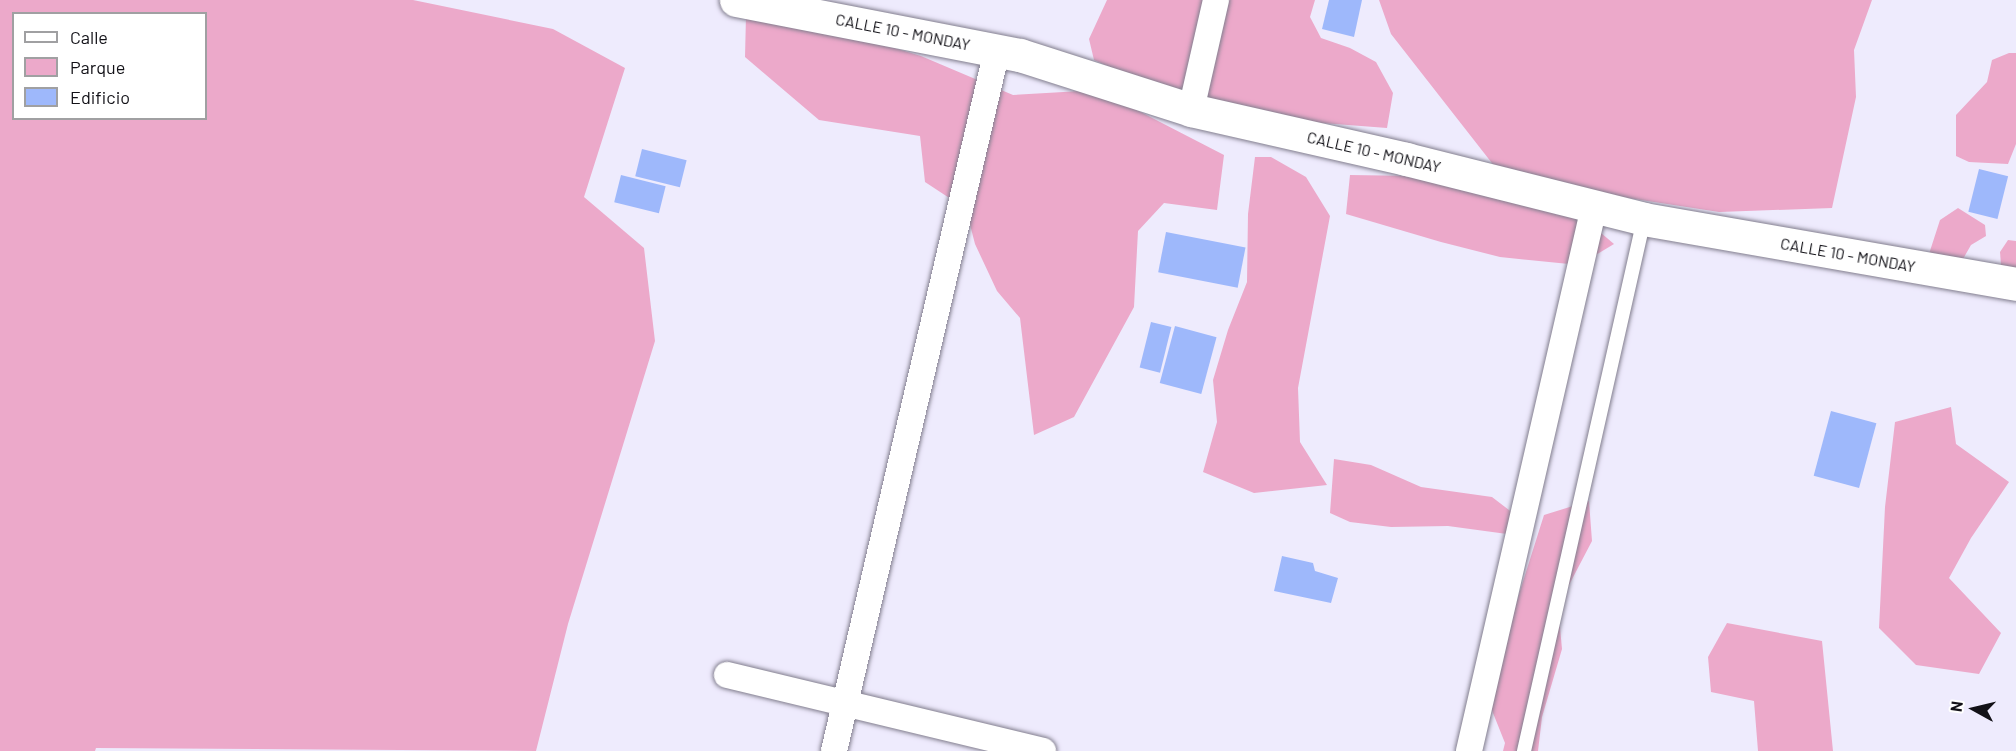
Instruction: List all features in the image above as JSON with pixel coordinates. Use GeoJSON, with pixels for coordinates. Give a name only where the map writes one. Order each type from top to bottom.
{"type":"FeatureCollection","features":[{"type":"Feature","properties":{"kind":"street","name":"CALLE 10 - MONDAY"},"geometry":{"type":"LineString","coordinates":[[736,0],[1020,55],[1191,110],[1406,159],[1644,219],[2016,284]]}},
{"type":"Feature","properties":{"kind":"street"},"geometry":{"type":"LineString","coordinates":[[1191,110],[1216,0]]}},
{"type":"Feature","properties":{"kind":"street"},"geometry":{"type":"LineString","coordinates":[[834,751],[997,50]]}},
{"type":"Feature","properties":{"kind":"street"},"geometry":{"type":"LineString","coordinates":[[1469,751],[1594,207]]}},
{"type":"Feature","properties":{"kind":"street"},"geometry":{"type":"LineString","coordinates":[[727,675],[1044,751]]}},
{"type":"Feature","properties":{"kind":"lane"},"geometry":{"type":"LineString","coordinates":[[1524,751],[1644,219]]}},
{"type":"Feature","properties":{"kind":"green space"},"geometry":{"type":"Polygon","coordinates":[[[0,0],[413,0],[553,29],[625,68],[584,197],[644,248],[655,341],[568,624],[536,751],[96,748],[95,751],[0,751],[0,0]]]}},
{"type":"Feature","properties":{"kind":"green space"},"geometry":{"type":"Polygon","coordinates":[[[1107,0],[1315,0],[1310,17],[1321,38],[1350,48],[1376,62],[1393,93],[1387,128],[1231,116],[1167,92],[1094,60],[1089,39],[1107,0]]]}},
{"type":"Feature","properties":{"kind":"green space"},"geometry":{"type":"Polygon","coordinates":[[[1379,0],[1872,0],[1854,50],[1856,97],[1832,208],[1719,212],[1615,196],[1495,167],[1391,34],[1379,0]]]}},
{"type":"Feature","properties":{"kind":"green space"},"geometry":{"type":"Polygon","coordinates":[[[746,16],[821,26],[921,56],[1013,95],[1098,90],[1224,155],[1217,210],[1164,203],[1138,231],[1134,307],[1074,417],[1034,435],[1020,318],[997,291],[975,244],[966,209],[925,182],[920,136],[819,120],[745,57],[746,16]]]}},
{"type":"Feature","properties":{"kind":"green space"},"geometry":{"type":"Polygon","coordinates":[[[2009,53],[2016,53],[2016,144],[2008,164],[1969,162],[1956,156],[1956,115],[1987,82],[1992,60],[2009,53]]]}},
{"type":"Feature","properties":{"kind":"green space"},"geometry":{"type":"Polygon","coordinates":[[[1255,157],[1271,157],[1306,177],[1330,216],[1298,388],[1300,442],[1327,485],[1254,493],[1203,472],[1217,422],[1213,380],[1228,330],[1247,282],[1248,214],[1255,157]]]}},
{"type":"Feature","properties":{"kind":"green space"},"geometry":{"type":"Polygon","coordinates":[[[1350,175],[1416,176],[1581,216],[1614,244],[1579,265],[1500,257],[1441,242],[1346,214],[1350,175]]]}},
{"type":"Feature","properties":{"kind":"green space"},"geometry":{"type":"Polygon","coordinates":[[[1958,208],[1985,225],[1986,236],[1971,245],[1955,273],[1929,254],[1940,220],[1958,208]]]}},
{"type":"Feature","properties":{"kind":"green space"},"geometry":{"type":"Polygon","coordinates":[[[2008,240],[2016,241],[2016,285],[2002,277],[2000,252],[2008,240]]]}},
{"type":"Feature","properties":{"kind":"green space"},"geometry":{"type":"Polygon","coordinates":[[[1951,407],[1956,444],[2009,482],[1971,538],[1949,578],[2001,633],[1979,674],[1916,665],[1879,628],[1885,507],[1895,422],[1951,407]]]}},
{"type":"Feature","properties":{"kind":"green space"},"geometry":{"type":"Polygon","coordinates":[[[1334,459],[1371,465],[1421,487],[1492,497],[1522,520],[1507,534],[1448,526],[1391,527],[1350,522],[1330,513],[1334,459]]]}},
{"type":"Feature","properties":{"kind":"green space"},"geometry":{"type":"Polygon","coordinates":[[[1589,501],[1592,541],[1558,606],[1562,649],[1542,717],[1538,751],[1503,751],[1505,743],[1489,703],[1519,594],[1544,515],[1589,501]]]}},
{"type":"Feature","properties":{"kind":"green space"},"geometry":{"type":"Polygon","coordinates":[[[1727,623],[1822,641],[1833,751],[1758,751],[1754,701],[1711,692],[1708,657],[1727,623]]]}},
{"type":"Feature","properties":{"kind":"building"},"geometry":{"type":"Polygon","coordinates":[[[1329,0],[1362,0],[1354,37],[1322,29],[1329,0]]]}},
{"type":"Feature","properties":{"kind":"building"},"geometry":{"type":"Polygon","coordinates":[[[642,149],[687,160],[680,187],[635,176],[642,149]]]}},
{"type":"Feature","properties":{"kind":"building"},"geometry":{"type":"Polygon","coordinates":[[[1979,169],[2008,176],[1997,219],[1968,212],[1979,169]]]}},
{"type":"Feature","properties":{"kind":"building"},"geometry":{"type":"Polygon","coordinates":[[[621,175],[666,186],[659,213],[614,202],[621,175]]]}},
{"type":"Feature","properties":{"kind":"building"},"geometry":{"type":"Polygon","coordinates":[[[1166,232],[1246,247],[1238,288],[1158,272],[1166,232]]]}},
{"type":"Feature","properties":{"kind":"building"},"geometry":{"type":"Polygon","coordinates":[[[1151,322],[1171,327],[1160,373],[1140,368],[1151,322]]]}},
{"type":"Feature","properties":{"kind":"building"},"geometry":{"type":"Polygon","coordinates":[[[1175,326],[1217,337],[1201,394],[1160,383],[1175,326]]]}},
{"type":"Feature","properties":{"kind":"building"},"geometry":{"type":"Polygon","coordinates":[[[1831,411],[1876,423],[1859,488],[1814,476],[1831,411]]]}},
{"type":"Feature","properties":{"kind":"building"},"geometry":{"type":"Polygon","coordinates":[[[1282,556],[1313,563],[1315,571],[1338,578],[1331,603],[1274,591],[1282,556]]]}}]}
